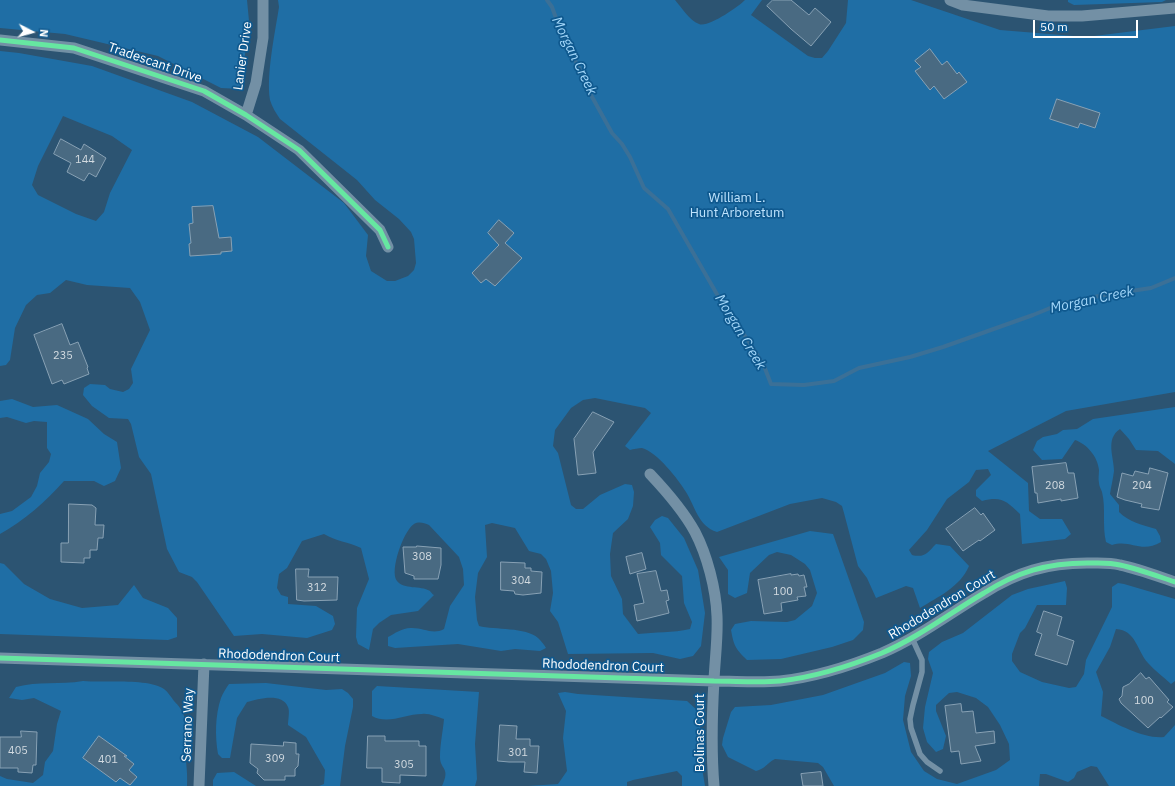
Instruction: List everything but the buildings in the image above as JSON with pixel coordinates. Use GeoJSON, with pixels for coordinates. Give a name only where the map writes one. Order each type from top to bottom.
{"type":"FeatureCollection","features":[{"type":"Feature","properties":{"kind":"street","name":"Lanier Drive"},"geometry":{"type":"LineString","coordinates":[[246,115],[256,83],[263,38],[263,0]]}},
{"type":"Feature","properties":{"kind":"street"},"geometry":{"type":"LineString","coordinates":[[950,0],[963,5],[1048,16],[1082,16],[1175,8]]}},
{"type":"Feature","properties":{"kind":"street","name":"Tradescant Drive"},"geometry":{"type":"LineString","coordinates":[[0,40],[74,48],[204,91],[246,115],[298,150],[380,230],[388,248]]}},
{"type":"Feature","properties":{"kind":"street","name":"Bolinas Court"},"geometry":{"type":"LineString","coordinates":[[650,474],[668,493],[694,531],[711,575],[717,616],[714,681],[714,786]]}},
{"type":"Feature","properties":{"kind":"street","name":"Rhododendron Court"},"geometry":{"type":"LineString","coordinates":[[0,658],[714,681],[780,681],[813,676],[845,667],[884,652],[946,618],[1003,581],[1022,572],[1037,568],[1066,563],[1119,564],[1175,582]]}},
{"type":"Feature","properties":{"kind":"street","name":"Serrano Way"},"geometry":{"type":"LineString","coordinates":[[199,786],[204,664]]}},
{"type":"Feature","properties":{"kind":"lane"},"geometry":{"type":"LineString","coordinates":[[912,638],[922,660],[922,672],[910,719],[911,728],[920,754],[927,762],[940,771]]}},
{"type":"Feature","properties":{"kind":"green space"},"geometry":{"type":"Polygon","coordinates":[[[0,0],[247,0],[249,21],[241,89],[221,88],[158,56],[65,34],[0,28],[0,0]]]}},
{"type":"Feature","properties":{"kind":"green space","name":"William L. Hunt Arboretum"},"geometry":{"type":"Polygon","coordinates":[[[278,0],[675,0],[692,20],[699,24],[703,24],[709,23],[723,16],[745,0],[762,0],[751,15],[808,56],[815,58],[822,58],[846,23],[848,0],[911,0],[1000,30],[1086,37],[1175,26],[1175,392],[1066,411],[988,451],[1028,483],[1029,511],[1040,519],[1062,519],[1071,534],[1065,539],[1022,544],[1020,514],[1007,503],[999,499],[982,501],[976,496],[976,490],[991,475],[988,469],[976,470],[969,482],[947,499],[927,530],[909,550],[912,555],[920,556],[926,554],[936,544],[950,546],[969,566],[954,586],[920,608],[913,588],[906,586],[876,598],[867,578],[858,566],[842,506],[836,502],[822,498],[790,504],[717,532],[711,529],[701,520],[689,497],[673,473],[660,460],[642,448],[630,450],[625,446],[651,413],[645,408],[595,398],[583,400],[571,408],[555,430],[553,446],[558,453],[571,505],[576,509],[583,509],[600,495],[625,484],[632,485],[634,492],[633,506],[628,519],[613,533],[610,554],[611,576],[622,599],[623,614],[638,634],[690,629],[692,622],[684,603],[682,576],[661,555],[660,543],[650,527],[655,520],[662,516],[668,518],[684,538],[698,570],[705,613],[701,646],[693,656],[680,659],[653,653],[568,654],[558,622],[550,611],[553,593],[551,571],[546,559],[541,554],[529,551],[515,528],[492,523],[485,525],[487,557],[478,573],[475,597],[479,626],[518,630],[533,634],[546,648],[540,651],[515,649],[501,651],[458,644],[395,648],[388,646],[388,637],[403,629],[416,628],[440,631],[444,629],[450,606],[464,585],[463,569],[459,557],[429,525],[420,522],[414,524],[410,528],[402,542],[396,560],[395,576],[397,581],[404,586],[426,589],[434,595],[418,611],[391,615],[379,623],[373,629],[369,650],[358,644],[356,637],[357,608],[369,579],[361,548],[324,534],[302,541],[287,568],[279,574],[277,588],[281,595],[288,597],[288,604],[316,606],[333,616],[335,624],[332,630],[307,638],[262,634],[234,636],[197,582],[192,577],[179,572],[167,549],[151,474],[139,457],[131,424],[128,419],[109,418],[92,406],[83,395],[84,388],[90,384],[105,385],[110,389],[123,392],[129,389],[133,383],[131,369],[150,330],[140,302],[130,288],[87,285],[66,280],[50,293],[37,295],[26,305],[15,328],[10,360],[6,365],[0,366],[0,51],[92,66],[192,102],[258,137],[344,203],[368,235],[366,256],[371,271],[387,281],[395,281],[408,276],[414,270],[416,263],[414,239],[411,232],[399,219],[375,200],[357,180],[280,119],[273,108],[270,100],[269,79],[279,7],[278,0]],[[63,116],[38,166],[32,185],[38,195],[76,214],[96,221],[104,212],[110,193],[132,150],[112,136],[63,116]]]}},
{"type":"Feature","properties":{"kind":"green space"},"geometry":{"type":"Polygon","coordinates":[[[1068,0],[1166,0],[1162,2],[1074,5],[1068,2],[1068,0]]]}},
{"type":"Feature","properties":{"kind":"green space"},"geometry":{"type":"Polygon","coordinates":[[[12,399],[33,407],[57,405],[88,419],[104,434],[117,442],[121,468],[115,481],[104,486],[94,481],[64,481],[34,510],[18,523],[0,534],[0,514],[12,511],[31,497],[37,486],[40,473],[49,462],[51,454],[47,448],[47,422],[34,421],[26,423],[7,417],[0,418],[0,401],[12,399]]]}},
{"type":"Feature","properties":{"kind":"green space"},"geometry":{"type":"Polygon","coordinates":[[[1175,407],[1175,464],[1158,451],[1136,450],[1120,429],[1115,433],[1111,448],[1114,471],[1110,494],[1119,505],[1119,512],[1131,521],[1156,529],[1160,536],[1161,542],[1148,547],[1125,544],[1112,545],[1106,542],[1104,530],[1104,504],[1099,484],[1097,460],[1088,448],[1075,440],[1062,459],[1042,460],[1033,450],[1037,441],[1043,437],[1057,434],[1063,430],[1077,429],[1093,419],[1175,407]]]}},
{"type":"Feature","properties":{"kind":"green space"},"geometry":{"type":"Polygon","coordinates":[[[810,531],[833,534],[864,622],[863,630],[853,640],[832,647],[781,659],[747,660],[737,649],[734,643],[731,630],[735,624],[751,621],[787,622],[795,620],[812,606],[817,593],[810,570],[805,564],[791,555],[777,552],[769,555],[750,573],[747,593],[735,598],[728,594],[728,570],[719,557],[810,531]]]}},
{"type":"Feature","properties":{"kind":"green space"},"geometry":{"type":"Polygon","coordinates":[[[0,563],[4,564],[24,584],[50,599],[82,608],[118,605],[134,585],[143,598],[168,608],[177,618],[177,637],[168,640],[0,634],[0,563]]]}},
{"type":"Feature","properties":{"kind":"green space"},"geometry":{"type":"Polygon","coordinates":[[[1065,581],[1067,588],[1066,605],[1037,605],[1025,628],[1020,633],[1012,654],[1012,661],[1020,672],[1042,682],[1069,688],[1076,687],[1084,674],[1086,660],[1112,607],[1112,587],[1118,583],[1124,584],[1175,599],[1175,681],[1171,684],[1148,663],[1128,633],[1123,630],[1116,629],[1110,647],[1096,672],[1103,692],[1101,716],[1132,731],[1156,737],[1164,737],[1175,725],[1175,786],[1109,786],[1097,767],[1091,766],[1077,772],[1074,778],[1068,782],[1046,774],[1040,774],[1039,786],[834,786],[823,767],[818,763],[775,759],[762,769],[756,771],[728,757],[722,745],[731,712],[735,707],[771,705],[823,695],[885,673],[904,662],[910,663],[911,676],[905,696],[903,720],[911,752],[924,771],[937,779],[957,784],[996,770],[1010,760],[1009,744],[1000,725],[988,707],[976,698],[957,692],[949,693],[936,705],[936,711],[946,736],[943,749],[936,752],[927,742],[923,728],[925,707],[933,673],[928,659],[929,652],[942,642],[963,633],[1012,595],[1028,589],[1065,581]]]}},
{"type":"Feature","properties":{"kind":"green space"},"geometry":{"type":"Polygon","coordinates":[[[83,681],[147,683],[164,689],[167,692],[181,709],[185,719],[187,786],[0,786],[0,776],[7,779],[33,783],[43,775],[45,762],[53,751],[57,724],[61,711],[34,698],[22,700],[9,698],[16,687],[33,684],[83,681]]]}},
{"type":"Feature","properties":{"kind":"green space"},"geometry":{"type":"Polygon","coordinates":[[[266,683],[326,690],[342,689],[353,699],[340,786],[319,786],[324,784],[325,770],[306,737],[288,725],[289,709],[285,702],[281,699],[263,698],[247,702],[237,718],[230,758],[222,758],[218,754],[216,733],[219,705],[221,698],[229,684],[266,683]]]}},
{"type":"Feature","properties":{"kind":"green space"},"geometry":{"type":"Polygon","coordinates":[[[377,686],[479,692],[475,744],[477,779],[475,786],[442,786],[445,772],[440,761],[440,747],[444,719],[425,714],[416,714],[390,719],[372,716],[372,691],[377,686]]]}},
{"type":"Feature","properties":{"kind":"green space"},"geometry":{"type":"Polygon","coordinates":[[[565,692],[687,701],[698,711],[700,719],[701,762],[705,786],[682,786],[682,776],[677,771],[633,780],[627,782],[627,786],[528,786],[558,784],[567,771],[563,738],[566,711],[558,693],[565,692]]]}},
{"type":"Feature","properties":{"kind":"green space"},"geometry":{"type":"Polygon","coordinates":[[[234,772],[256,786],[213,786],[213,780],[217,773],[234,772]]]}},
{"type":"Feature","properties":{"kind":"waterway","name":"Morgan Creek"},"geometry":{"type":"LineString","coordinates":[[547,0],[552,7],[564,40],[586,81],[591,95],[612,133],[622,144],[630,157],[644,188],[668,209],[718,296],[764,366],[771,384],[804,385],[834,381],[859,368],[910,357],[943,347],[1060,304],[1104,295],[1151,288],[1175,278]]}},
{"type":"Feature","properties":{"kind":"cycle path"},"geometry":{"type":"LineString","coordinates":[[0,40],[74,48],[204,91],[246,115],[299,150],[380,230],[388,247]]}},
{"type":"Feature","properties":{"kind":"cycle path"},"geometry":{"type":"LineString","coordinates":[[0,658],[772,682],[820,674],[845,667],[896,647],[1008,579],[1033,570],[1072,563],[1112,563],[1134,568],[1175,582]]}}]}
